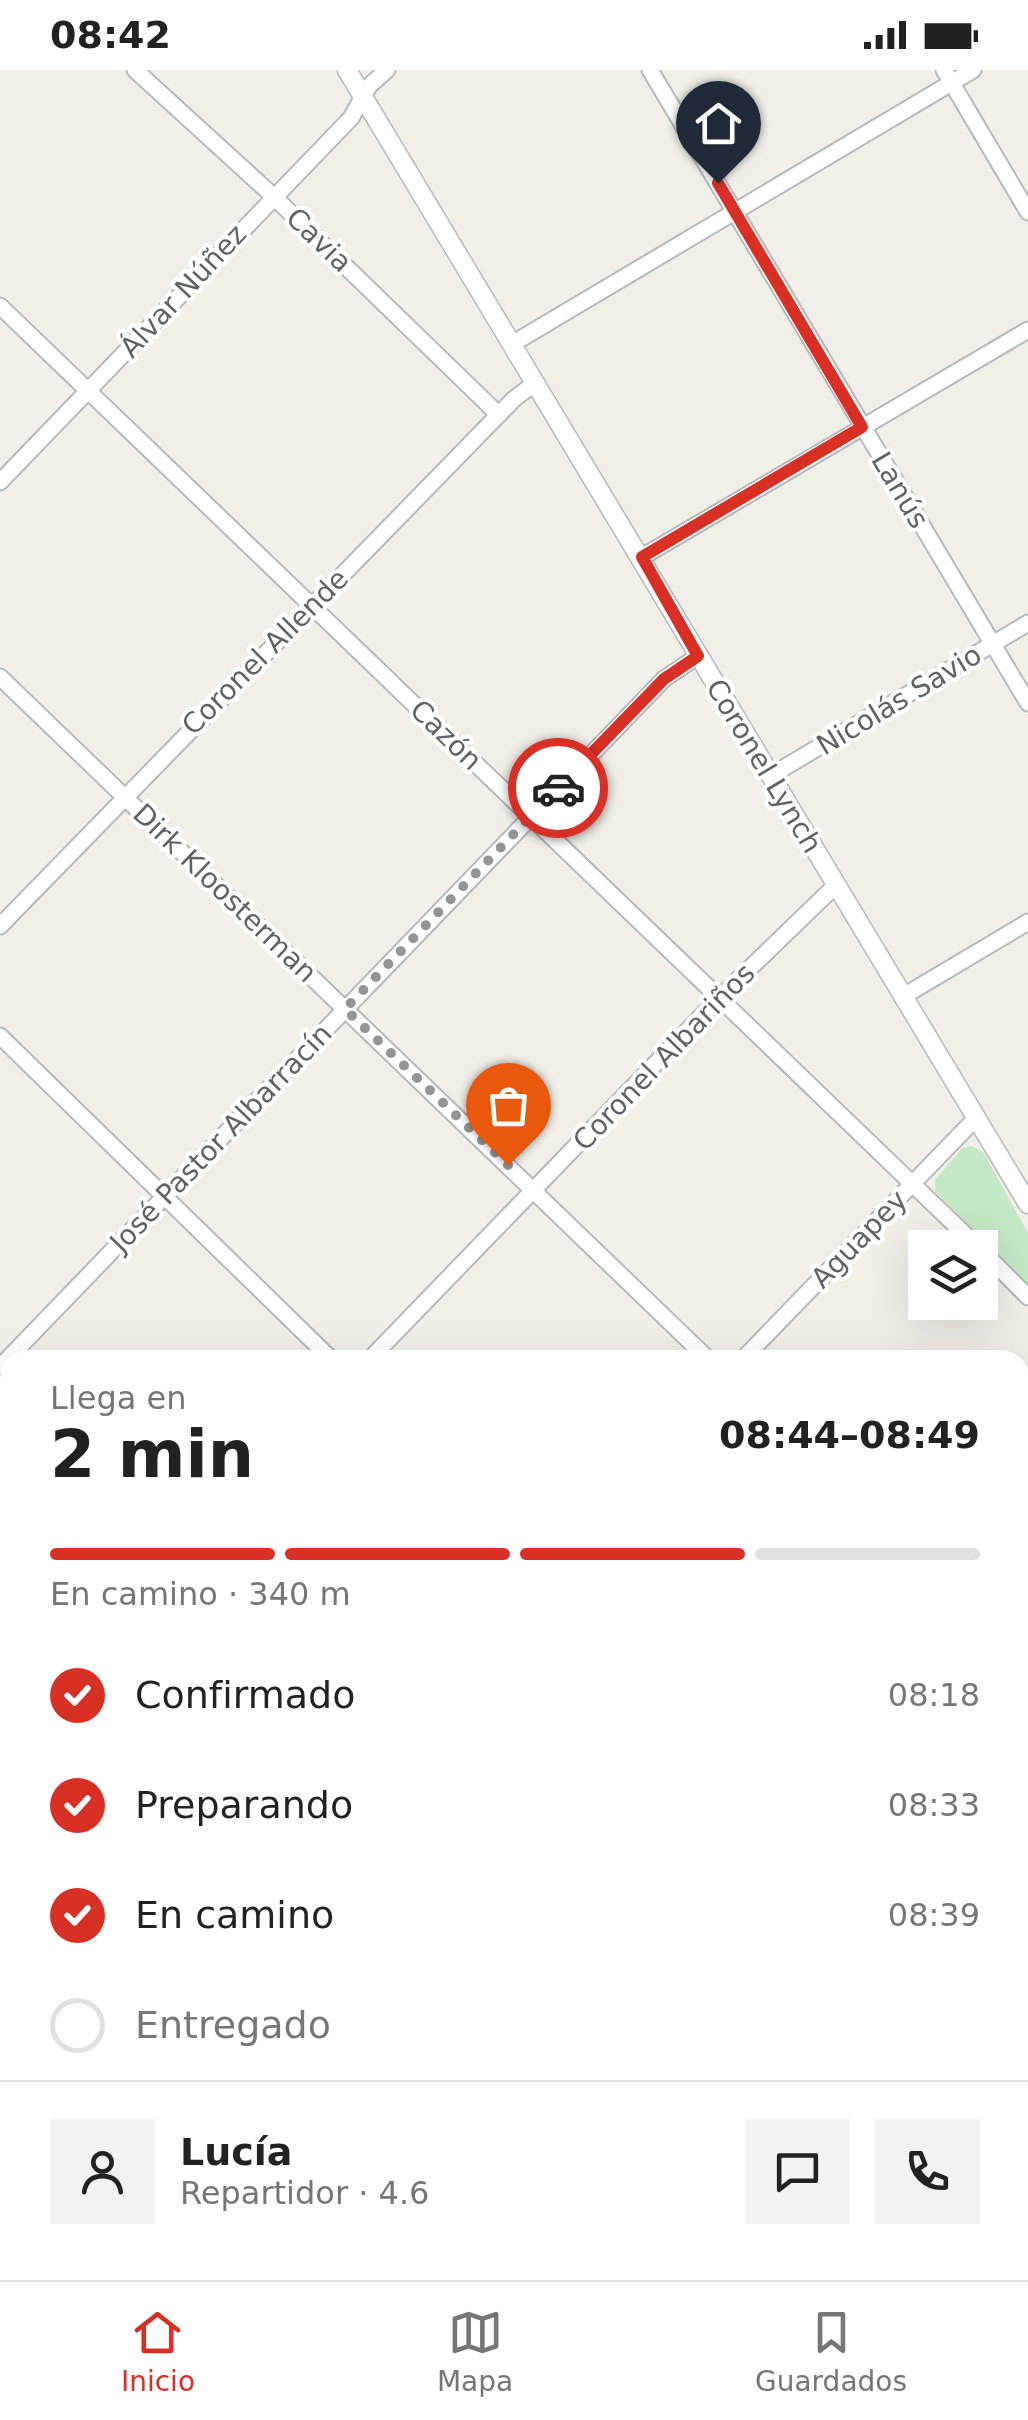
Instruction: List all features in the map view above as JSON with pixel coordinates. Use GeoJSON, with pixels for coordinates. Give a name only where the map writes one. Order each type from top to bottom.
{"type":"FeatureCollection","features":[{"type":"Feature","properties":{"kind":"street","name":"Cavia"},"geometry":{"type":"LineString","coordinates":[[135,70],[273,196],[499,415]]}},
{"type":"Feature","properties":{"kind":"street","name":"Coronel Lynch"},"geometry":{"type":"LineString","coordinates":[[347,70],[1028,1204]]}},
{"type":"Feature","properties":{"kind":"street","name":"Álvar Núñez"},"geometry":{"type":"LineString","coordinates":[[0,482],[351,118],[369,86],[387,70]]}},
{"type":"Feature","properties":{"kind":"street","name":"Lanús"},"geometry":{"type":"LineString","coordinates":[[650,70],[1028,703]]}},
{"type":"Feature","properties":{"kind":"street"},"geometry":{"type":"LineString","coordinates":[[512,344],[734,212],[948,76],[973,70]]}},
{"type":"Feature","properties":{"kind":"street"},"geometry":{"type":"LineString","coordinates":[[948,76],[1028,212]]}},
{"type":"Feature","properties":{"kind":"street","name":"Cazón"},"geometry":{"type":"LineString","coordinates":[[0,306],[961,1230]]}},
{"type":"Feature","properties":{"kind":"street"},"geometry":{"type":"LineString","coordinates":[[642,557],[1028,330]]}},
{"type":"Feature","properties":{"kind":"street","name":"Coronel Allende"},"geometry":{"type":"LineString","coordinates":[[0,926],[124,794],[535,383]]}},
{"type":"Feature","properties":{"kind":"street","name":"Nicolás Savio"},"geometry":{"type":"LineString","coordinates":[[770,776],[1028,624]]}},
{"type":"Feature","properties":{"kind":"street","name":"José Pastor Albarracín"},"geometry":{"type":"LineString","coordinates":[[17,1350],[664,679],[698,656]]}},
{"type":"Feature","properties":{"kind":"street","name":"Dirk Kloosterman"},"geometry":{"type":"LineString","coordinates":[[0,677],[698,1350]]}},
{"type":"Feature","properties":{"kind":"street","name":"Coronel Albariños"},"geometry":{"type":"LineString","coordinates":[[380,1350],[718,998],[835,886]]}},
{"type":"Feature","properties":{"kind":"street"},"geometry":{"type":"LineString","coordinates":[[902,997],[1028,922]]}},
{"type":"Feature","properties":{"kind":"street"},"geometry":{"type":"LineString","coordinates":[[0,1036],[322,1350]]}},
{"type":"Feature","properties":{"kind":"street","name":"Aguapey"},"geometry":{"type":"LineString","coordinates":[[752,1350],[976,1118]]}},
{"type":"Feature","properties":{"kind":"street","name":"Cazón"},"geometry":{"type":"LineString","coordinates":[[998,1267],[1028,1296]]}},
{"type":"Feature","properties":{"kind":"green space"},"geometry":{"type":"Polygon","coordinates":[[[972,1146],[983,1152],[1028,1233],[1028,1285],[998,1255],[998,1230],[973,1230],[935,1192],[935,1180],[962,1148],[972,1146]]]}},
{"type":"Feature","properties":{"kind":"way so far"},"geometry":{"type":"LineString","coordinates":[[508,1165],[345,1009],[558,788]]}},
{"type":"Feature","properties":{"kind":"route"},"geometry":{"type":"LineString","coordinates":[[558,788],[664,679],[698,656],[642,557],[862,427],[718,183]]}}]}
